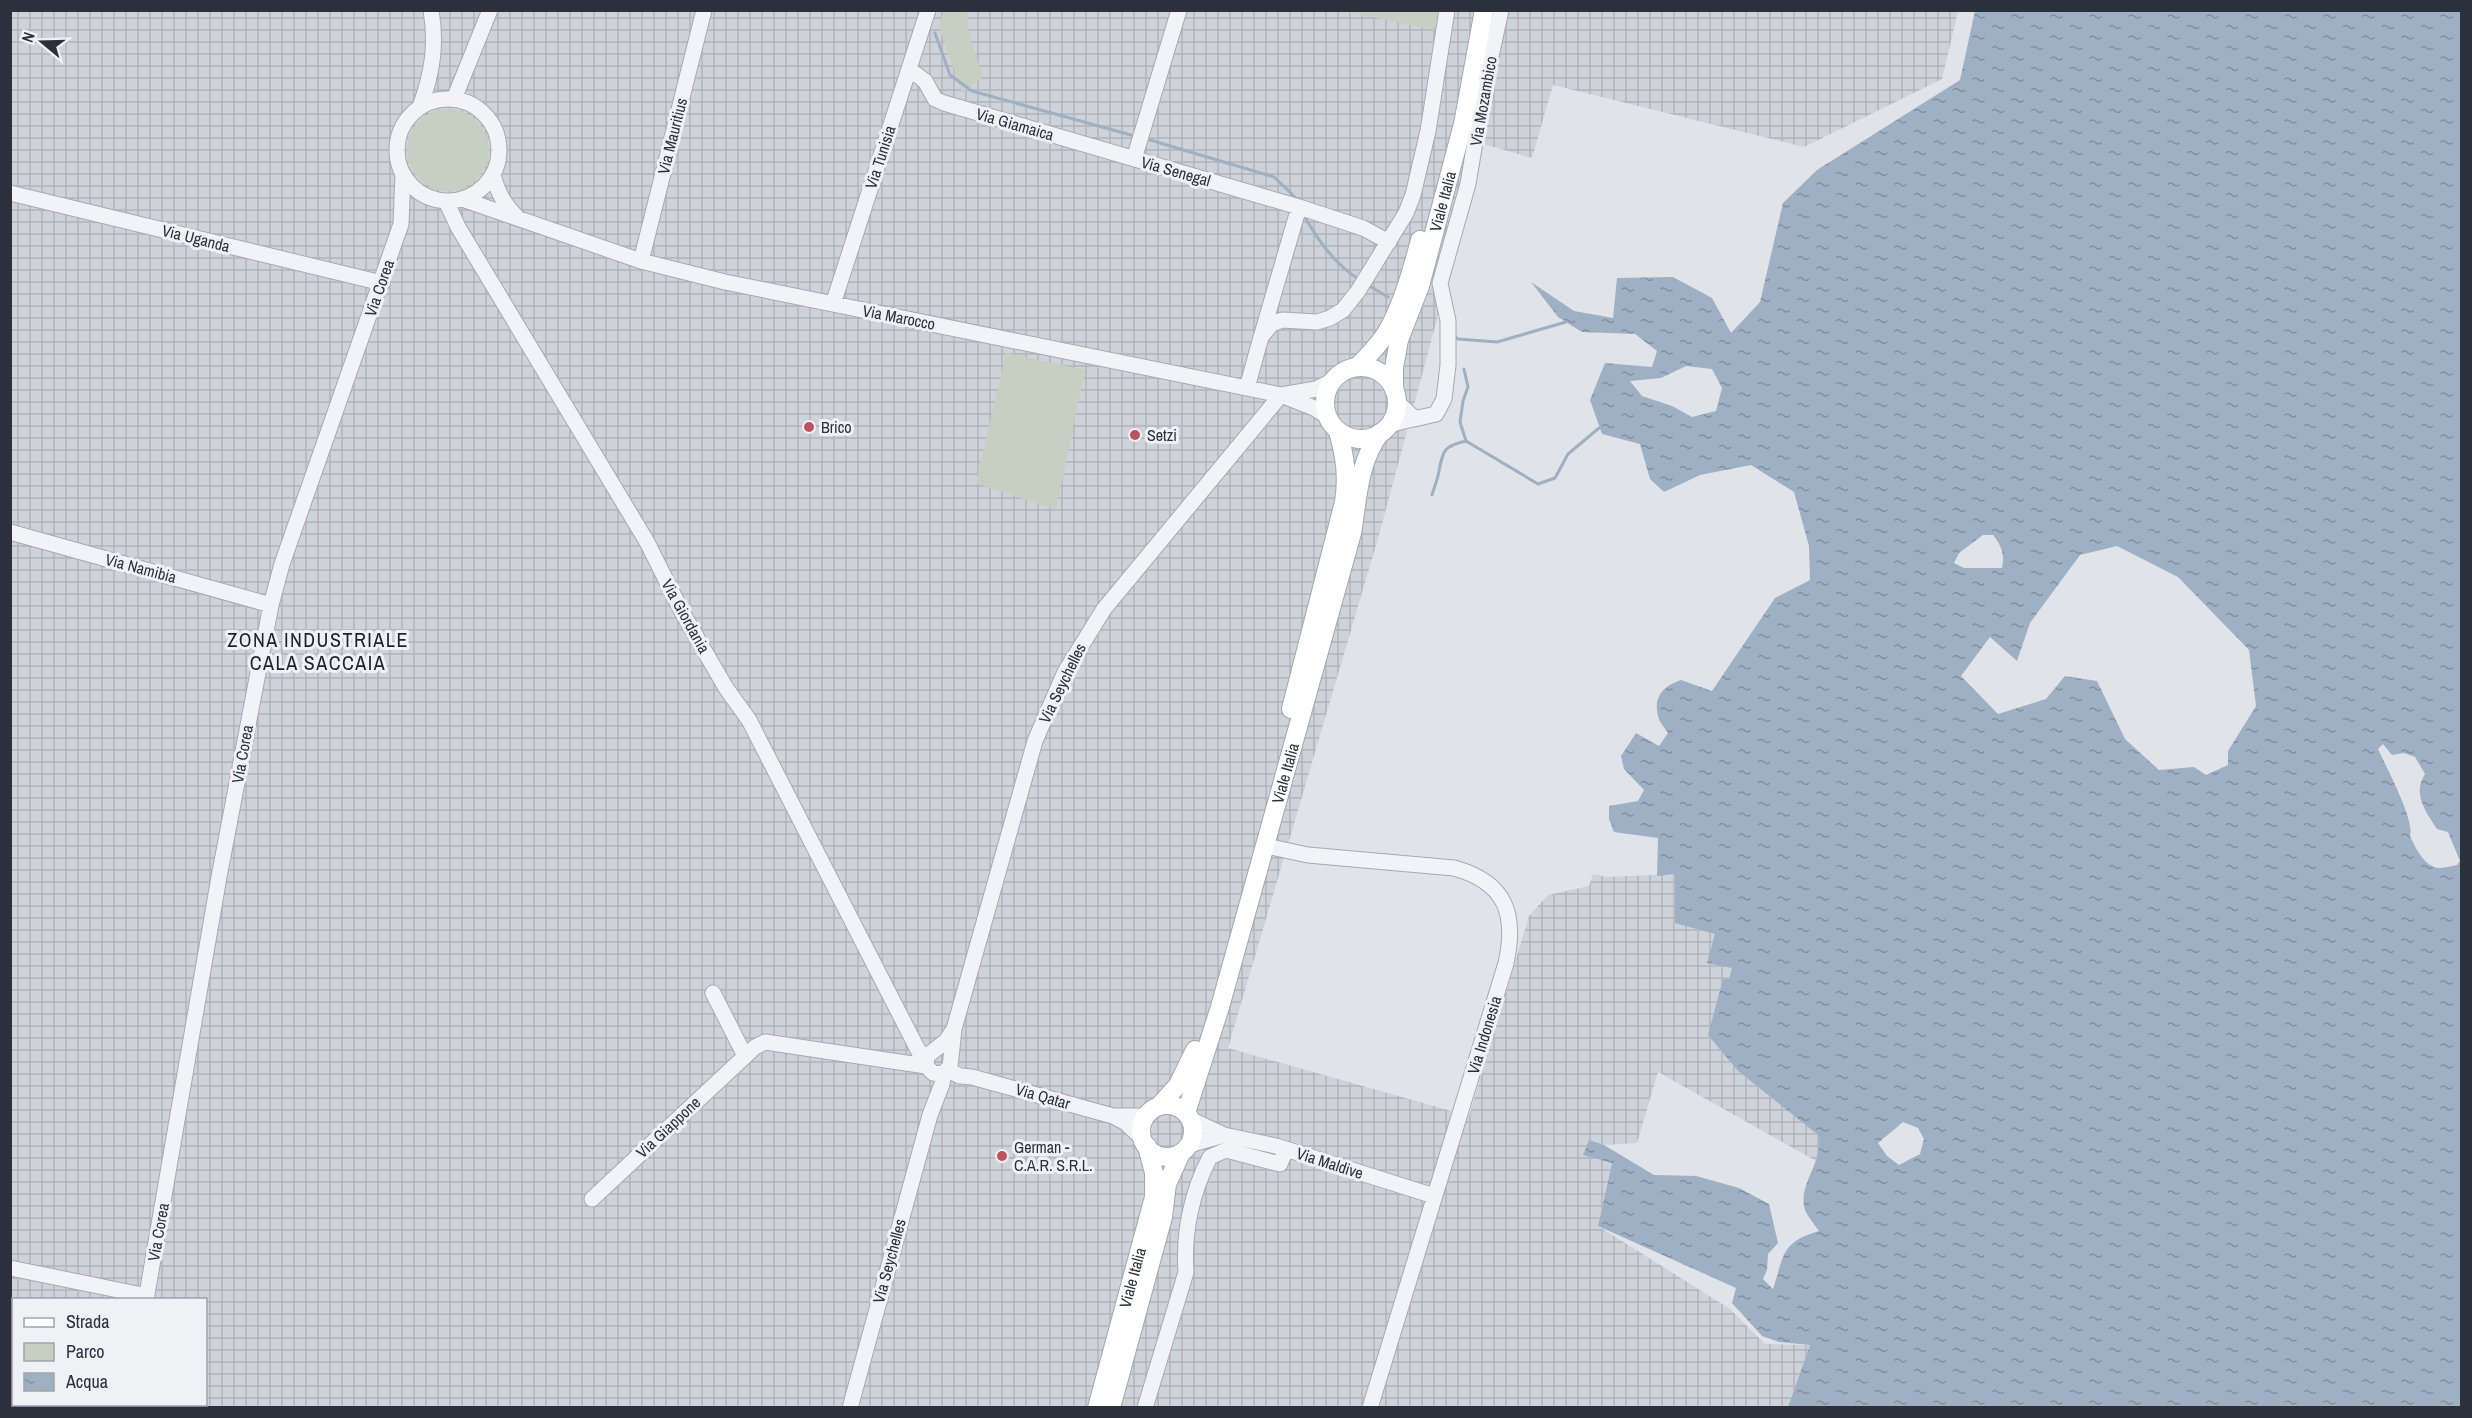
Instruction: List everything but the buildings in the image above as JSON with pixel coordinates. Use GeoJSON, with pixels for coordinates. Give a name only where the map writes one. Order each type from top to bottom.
{"type":"FeatureCollection","features":[{"type":"Feature","properties":{"kind":"main road","name":"Viale Italia"},"geometry":{"type":"LineString","coordinates":[[1357,367],[1378,345],[1388,330],[1417,251],[1451,121],[1472,10]]}},
{"type":"Feature","properties":{"kind":"main road","name":"Viale Italia"},"geometry":{"type":"LineString","coordinates":[[1395,396],[1394,368],[1400,340],[1420,285],[1463,124],[1484,10]]}},
{"type":"Feature","properties":{"kind":"main road"},"geometry":{"type":"LineString","coordinates":[[1357,367],[1380,372],[1388,380],[1395,396],[1395,414],[1385,429],[1370,438],[1348,437],[1333,424],[1325,399],[1332,381],[1348,369],[1357,367]]}},
{"type":"Feature","properties":{"kind":"main road","name":"Viale Italia"},"geometry":{"type":"LineString","coordinates":[[1153,1111],[1178,1084],[1190,1064],[1211,1004],[1333,552],[1347,481],[1345,460],[1333,424]]}},
{"type":"Feature","properties":{"kind":"main road","name":"Viale Italia"},"geometry":{"type":"LineString","coordinates":[[1188,1116],[1266,846],[1352,533],[1360,474],[1365,459],[1385,429]]}},
{"type":"Feature","properties":{"kind":"main road"},"geometry":{"type":"LineString","coordinates":[[1172,1105],[1188,1116],[1193,1130],[1185,1149],[1174,1156],[1162,1156],[1145,1143],[1142,1126],[1153,1111],[1172,1105]]}},
{"type":"Feature","properties":{"kind":"main road","name":"Viale Italia"},"geometry":{"type":"LineString","coordinates":[[1097,1407],[1154,1197],[1154,1173],[1145,1143]]}},
{"type":"Feature","properties":{"kind":"main road","name":"Viale Italia"},"geometry":{"type":"LineString","coordinates":[[1112,1407],[1162,1217],[1167,1184],[1185,1149]]}},
{"type":"Feature","properties":{"kind":"street"},"geometry":{"type":"LineString","coordinates":[[420,107],[433,69],[434,36],[431,10]]}},
{"type":"Feature","properties":{"kind":"street"},"geometry":{"type":"LineString","coordinates":[[449,98],[490,10]]}},
{"type":"Feature","properties":{"kind":"street","name":"Via Mauritius"},"geometry":{"type":"LineString","coordinates":[[641,261],[704,10]]}},
{"type":"Feature","properties":{"kind":"street","name":"Via Tunisia"},"geometry":{"type":"LineString","coordinates":[[833,304],[928,10]]}},
{"type":"Feature","properties":{"kind":"street","name":"Via Senegal"},"geometry":{"type":"LineString","coordinates":[[1179,10],[1134,159],[1299,207],[1363,228],[1389,242]]}},
{"type":"Feature","properties":{"kind":"street"},"geometry":{"type":"LineString","coordinates":[[1261,337],[1272,324],[1282,320],[1317,322],[1330,318],[1343,310],[1364,282],[1406,213],[1413,195],[1428,131],[1447,10]]}},
{"type":"Feature","properties":{"kind":"street","name":"Via Mozambico"},"geometry":{"type":"LineString","coordinates":[[1385,429],[1413,417],[1436,414],[1444,399],[1448,333],[1440,284],[1468,184],[1483,94],[1501,10]]}},
{"type":"Feature","properties":{"kind":"street"},"geometry":{"type":"LineString","coordinates":[[433,69],[449,98]]}},
{"type":"Feature","properties":{"kind":"street","name":"Via Giamaica"},"geometry":{"type":"LineString","coordinates":[[909,69],[925,81],[935,99],[944,103],[1134,159]]}},
{"type":"Feature","properties":{"kind":"street"},"geometry":{"type":"LineString","coordinates":[[401,224],[403,174],[397,155],[399,134],[408,118],[420,107],[449,98],[473,105],[486,115],[495,130],[499,143],[498,160],[493,175],[476,193],[454,200],[430,198],[414,188],[403,174]]}},
{"type":"Feature","properties":{"kind":"street","name":"Via Marocco"},"geometry":{"type":"LineString","coordinates":[[493,175],[498,194],[505,205],[521,221]]}},
{"type":"Feature","properties":{"kind":"street","name":"Via Uganda"},"geometry":{"type":"LineString","coordinates":[[10,193],[382,283]]}},
{"type":"Feature","properties":{"kind":"street"},"geometry":{"type":"LineString","coordinates":[[401,224],[412,210],[430,198]]}},
{"type":"Feature","properties":{"kind":"street","name":"Via Marocco"},"geometry":{"type":"LineString","coordinates":[[454,200],[641,261],[725,282],[1281,395],[1314,408],[1333,424]]}},
{"type":"Feature","properties":{"kind":"street","name":"Via Giordania"},"geometry":{"type":"LineString","coordinates":[[454,200],[458,227],[647,542],[682,612],[726,688],[749,720],[918,1052],[938,1062]]}},
{"type":"Feature","properties":{"kind":"street"},"geometry":{"type":"LineString","coordinates":[[1247,388],[1299,207]]}},
{"type":"Feature","properties":{"kind":"street","name":"Via Corea"},"geometry":{"type":"LineString","coordinates":[[147,1298],[219,878],[271,605],[286,553],[401,224]]}},
{"type":"Feature","properties":{"kind":"street","name":"Via Marocco"},"geometry":{"type":"LineString","coordinates":[[1281,395],[1316,389],[1332,381]]}},
{"type":"Feature","properties":{"kind":"street","name":"Via Seychelles"},"geometry":{"type":"LineString","coordinates":[[850,1407],[930,1114],[942,1084],[938,1062],[954,1029],[1035,741],[1065,672],[1104,609],[1281,395]]}},
{"type":"Feature","properties":{"kind":"street"},"geometry":{"type":"LineString","coordinates":[[1395,396],[1413,417]]}},
{"type":"Feature","properties":{"kind":"street","name":"Via Namibia"},"geometry":{"type":"LineString","coordinates":[[10,532],[271,605]]}},
{"type":"Feature","properties":{"kind":"street","name":"Via Indonesia"},"geometry":{"type":"LineString","coordinates":[[1266,846],[1308,855],[1454,868],[1483,879],[1501,897],[1507,911],[1511,932],[1506,963],[1370,1407]]}},
{"type":"Feature","properties":{"kind":"street"},"geometry":{"type":"LineString","coordinates":[[712,993],[745,1056]]}},
{"type":"Feature","properties":{"kind":"street"},"geometry":{"type":"LineString","coordinates":[[898,1061],[912,1039]]}},
{"type":"Feature","properties":{"kind":"street","name":"Via Giappone"},"geometry":{"type":"LineString","coordinates":[[592,1199],[754,1047],[765,1042],[898,1061],[938,1062]]}},
{"type":"Feature","properties":{"kind":"street","name":"Via Qatar"},"geometry":{"type":"LineString","coordinates":[[938,1062],[960,1076],[972,1077],[1113,1116]]}},
{"type":"Feature","properties":{"kind":"street"},"geometry":{"type":"LineString","coordinates":[[1113,1116],[1153,1111]]}},
{"type":"Feature","properties":{"kind":"street"},"geometry":{"type":"LineString","coordinates":[[1113,1116],[1126,1123],[1145,1143]]}},
{"type":"Feature","properties":{"kind":"street","name":"Via Maldive"},"geometry":{"type":"LineString","coordinates":[[1188,1116],[1224,1135],[1286,1149],[1434,1196]]}},
{"type":"Feature","properties":{"kind":"street","name":"Via Maldive"},"geometry":{"type":"LineString","coordinates":[[1185,1149],[1224,1135]]}},
{"type":"Feature","properties":{"kind":"street"},"geometry":{"type":"LineString","coordinates":[[1145,1407],[1186,1272],[1184,1251],[1192,1204],[1198,1183],[1210,1157],[1226,1150],[1280,1164],[1286,1149]]}},
{"type":"Feature","properties":{"kind":"street"},"geometry":{"type":"LineString","coordinates":[[10,1268],[147,1298]]}},
{"type":"Feature","properties":{"kind":"shaded area"},"geometry":{"type":"Polygon","coordinates":[[[10,11],[1958,11],[1942,79],[1804,147],[1553,85],[1532,158],[1480,143],[1482,152],[1379,535],[1228,1048],[1469,1116],[1529,916],[1548,895],[1589,886],[1593,874],[1607,877],[1675,874],[1675,906],[1715,934],[1732,968],[1729,980],[1738,1071],[1818,1135],[1821,1146],[1816,1161],[1658,1072],[1637,1143],[1604,1145],[1589,1140],[1612,1163],[1598,1226],[1730,1309],[1765,1344],[1810,1345],[1788,1407],[11,1407],[10,11]]]}},
{"type":"Feature","properties":{"kind":"green space"},"geometry":{"type":"Polygon","coordinates":[[[944,10],[967,11],[968,30],[983,77],[962,93],[939,26],[944,10]]]}},
{"type":"Feature","properties":{"kind":"green space"},"geometry":{"type":"Polygon","coordinates":[[[1344,11],[1438,11],[1434,30],[1344,11]]]}},
{"type":"Feature","properties":{"kind":"green space"},"geometry":{"type":"Polygon","coordinates":[[[448,109],[464,112],[477,121],[486,134],[489,150],[486,166],[477,179],[464,188],[448,191],[432,188],[419,179],[410,166],[407,150],[410,134],[419,121],[432,112],[448,109]]]}},
{"type":"Feature","properties":{"kind":"green space"},"geometry":{"type":"Polygon","coordinates":[[[1006,353],[1085,370],[1056,510],[976,483],[1006,353]]]}},
{"type":"Feature","properties":{"kind":"water"},"geometry":{"type":"Polygon","coordinates":[[[1975,11],[2461,11],[2461,1407],[1788,1407],[1810,1345],[1779,1342],[1762,1336],[1732,1303],[1736,1288],[1598,1226],[1612,1163],[1583,1155],[1589,1140],[1604,1145],[1654,1175],[1696,1176],[1739,1188],[1769,1204],[1778,1243],[1768,1254],[1767,1270],[1763,1279],[1773,1289],[1782,1259],[1790,1246],[1806,1235],[1819,1231],[1806,1213],[1804,1200],[1807,1182],[1818,1154],[1818,1135],[1738,1071],[1708,1035],[1723,979],[1729,979],[1732,968],[1707,963],[1715,934],[1675,923],[1675,874],[1657,876],[1658,838],[1614,832],[1609,819],[1609,806],[1638,801],[1644,790],[1624,769],[1621,756],[1636,733],[1659,746],[1668,733],[1658,716],[1657,703],[1661,693],[1670,685],[1681,680],[1712,691],[1775,598],[1810,580],[1809,546],[1794,492],[1751,465],[1700,475],[1664,492],[1650,479],[1640,444],[1602,434],[1590,400],[1605,363],[1652,367],[1657,351],[1635,334],[1582,332],[1558,317],[1531,282],[1574,311],[1613,318],[1617,278],[1673,277],[1712,298],[1731,333],[1760,302],[1783,203],[1817,170],[1960,80],[1975,11]],[[1686,366],[1661,378],[1630,381],[1642,396],[1672,406],[1692,417],[1716,411],[1722,388],[1712,369],[1686,366]],[[1983,535],[1959,553],[1954,563],[1964,568],[2002,568],[2002,550],[1993,535],[1983,535]],[[2117,546],[2080,555],[2030,623],[2017,661],[1990,637],[1961,676],[1998,714],[2046,699],[2065,676],[2097,681],[2125,739],[2159,770],[2194,767],[2206,775],[2228,765],[2228,751],[2256,706],[2249,650],[2178,577],[2117,546]],[[2383,744],[2378,749],[2408,818],[2410,836],[2421,855],[2433,867],[2457,865],[2460,861],[2448,832],[2437,829],[2422,803],[2420,789],[2425,774],[2415,757],[2404,753],[2392,755],[2383,744]],[[1903,1122],[1878,1143],[1887,1156],[1899,1165],[1920,1154],[1924,1139],[1918,1128],[1903,1122]]]}},
{"type":"Feature","properties":{"kind":"waterway"},"geometry":{"type":"LineString","coordinates":[[935,33],[950,75],[972,91],[1131,135]]}},
{"type":"Feature","properties":{"kind":"waterway"},"geometry":{"type":"LineString","coordinates":[[1150,140],[1274,177],[1295,197]]}},
{"type":"Feature","properties":{"kind":"waterway"},"geometry":{"type":"LineString","coordinates":[[1306,219],[1329,253],[1360,280]]}},
{"type":"Feature","properties":{"kind":"waterway"},"geometry":{"type":"LineString","coordinates":[[1368,285],[1388,297]]}},
{"type":"Feature","properties":{"kind":"waterway"},"geometry":{"type":"LineString","coordinates":[[1454,336],[1458,339],[1497,342],[1566,322]]}},
{"type":"Feature","properties":{"kind":"waterway"},"geometry":{"type":"LineString","coordinates":[[1464,369],[1468,387],[1460,422],[1466,441],[1538,484],[1555,478],[1568,454],[1599,428]]}},
{"type":"Feature","properties":{"kind":"waterway"},"geometry":{"type":"LineString","coordinates":[[1432,495],[1446,450],[1466,441]]}},
{"type":"Feature","properties":{"kind":"place","name":"Brico"},"geometry":{"type":"Point","coordinates":[809,427]}},
{"type":"Feature","properties":{"kind":"place","name":"Setzi"},"geometry":{"type":"Point","coordinates":[1135,435]}},
{"type":"Feature","properties":{"kind":"place","name":"German - C.A.R. S.R.L."},"geometry":{"type":"Point","coordinates":[1002,1156]}},
{"type":"Feature","properties":{"kind":"district","name":"ZONA INDUSTRIALE CALA SACCAIA"},"geometry":{"type":"Point","coordinates":[318,650]}}]}
